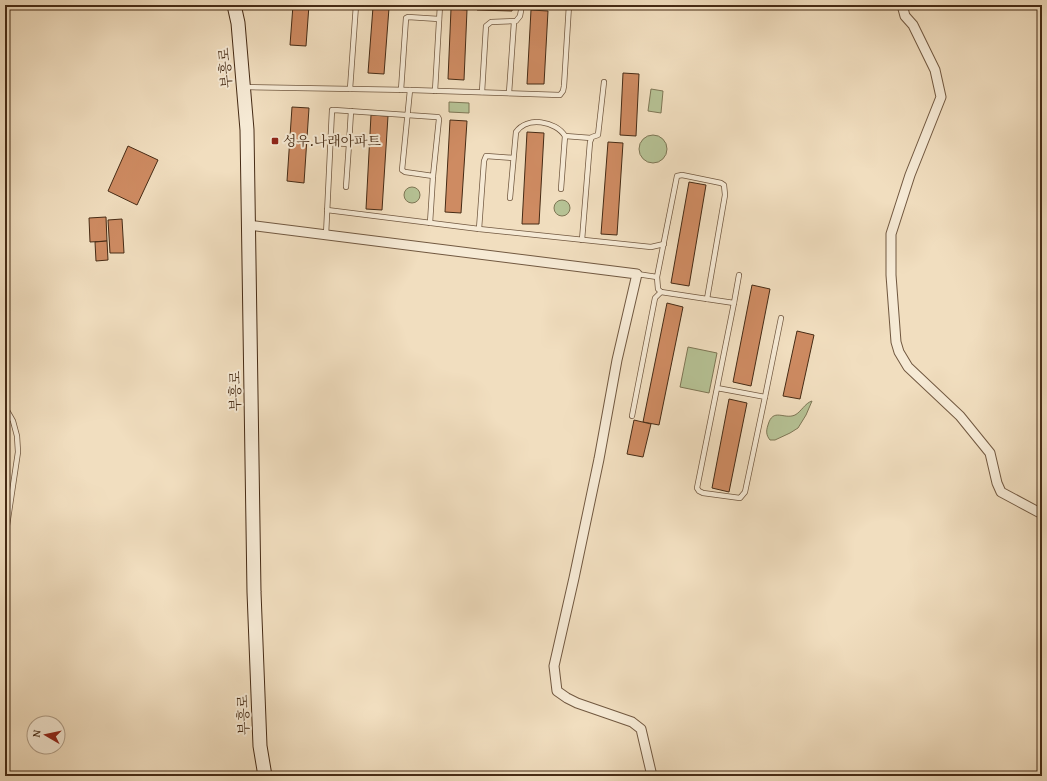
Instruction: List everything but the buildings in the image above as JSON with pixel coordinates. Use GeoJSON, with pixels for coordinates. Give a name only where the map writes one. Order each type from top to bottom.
{"type":"FeatureCollection","features":[{"type":"Feature","properties":{"kind":"main road","name":"부흥로"},"geometry":{"type":"LineString","coordinates":[[234,5],[238,24],[247,130],[254,592],[260,746],[265,776]]}},
{"type":"Feature","properties":{"kind":"street"},"geometry":{"type":"LineString","coordinates":[[902,5],[905,16],[913,25],[935,70],[941,98],[910,175],[891,234],[891,275],[896,342],[899,352],[908,367],[960,416],[990,453],[1001,492],[1042,514]]}},
{"type":"Feature","properties":{"kind":"street"},"geometry":{"type":"LineString","coordinates":[[248,225],[636,274],[617,360],[599,459],[576,571],[554,666],[557,690],[567,698],[604,713],[632,722],[641,729],[652,776]]}},
{"type":"Feature","properties":{"kind":"lane"},"geometry":{"type":"LineString","coordinates":[[350,89],[356,5]]}},
{"type":"Feature","properties":{"kind":"lane"},"geometry":{"type":"LineString","coordinates":[[435,91],[440,5]]}},
{"type":"Feature","properties":{"kind":"lane"},"geometry":{"type":"LineString","coordinates":[[482,92],[486,26],[491,22],[514,22],[519,18],[522,5]]}},
{"type":"Feature","properties":{"kind":"lane"},"geometry":{"type":"LineString","coordinates":[[243,87],[410,90],[556,95],[562,93],[564,86],[569,5]]}},
{"type":"Feature","properties":{"kind":"lane"},"geometry":{"type":"LineString","coordinates":[[401,90],[406,18],[439,19]]}},
{"type":"Feature","properties":{"kind":"lane"},"geometry":{"type":"LineString","coordinates":[[509,93],[514,22]]}},
{"type":"Feature","properties":{"kind":"lane"},"geometry":{"type":"LineString","coordinates":[[565,136],[591,138],[598,135],[604,82]]}},
{"type":"Feature","properties":{"kind":"lane"},"geometry":{"type":"LineString","coordinates":[[410,90],[402,170],[405,172],[434,176]]}},
{"type":"Feature","properties":{"kind":"lane"},"geometry":{"type":"LineString","coordinates":[[326,235],[331,111],[334,110],[436,117],[439,119],[430,223]]}},
{"type":"Feature","properties":{"kind":"lane"},"geometry":{"type":"LineString","coordinates":[[346,187],[351,111]]}},
{"type":"Feature","properties":{"kind":"lane"},"geometry":{"type":"LineString","coordinates":[[510,198],[516,132],[521,127],[530,123],[553,125],[561,130],[565,136],[561,189]]}},
{"type":"Feature","properties":{"kind":"lane"},"geometry":{"type":"LineString","coordinates":[[582,240],[591,138]]}},
{"type":"Feature","properties":{"kind":"lane"},"geometry":{"type":"LineString","coordinates":[[330,143],[349,144]]}},
{"type":"Feature","properties":{"kind":"lane"},"geometry":{"type":"LineString","coordinates":[[479,229],[485,158],[488,155],[513,158]]}},
{"type":"Feature","properties":{"kind":"lane"},"geometry":{"type":"LineString","coordinates":[[707,299],[725,194],[724,185],[718,182],[682,175],[677,176],[657,277],[658,289],[661,292],[707,299],[734,303]]}},
{"type":"Feature","properties":{"kind":"lane"},"geometry":{"type":"LineString","coordinates":[[327,210],[479,229],[651,247],[664,244]]}},
{"type":"Feature","properties":{"kind":"lane"},"geometry":{"type":"LineString","coordinates":[[636,274],[657,277]]}},
{"type":"Feature","properties":{"kind":"lane"},"geometry":{"type":"LineString","coordinates":[[739,275],[698,485],[699,491],[703,493],[737,498],[744,495],[781,318]]}},
{"type":"Feature","properties":{"kind":"lane"},"geometry":{"type":"LineString","coordinates":[[632,416],[654,298],[661,292]]}},
{"type":"Feature","properties":{"kind":"lane"},"geometry":{"type":"LineString","coordinates":[[717,388],[765,397]]}},
{"type":"Feature","properties":{"kind":"lane"},"geometry":{"type":"LineString","coordinates":[[5,407],[13,421],[17,436],[18,452],[5,539]]}},
{"type":"Feature","properties":{"kind":"green space"},"geometry":{"type":"Polygon","coordinates":[[[651,89],[663,91],[661,113],[648,111],[651,89]]]}},
{"type":"Feature","properties":{"kind":"green space"},"geometry":{"type":"Polygon","coordinates":[[[449,102],[469,103],[469,113],[449,112],[449,102]]]}},
{"type":"Feature","properties":{"kind":"green space"},"geometry":{"type":"Polygon","coordinates":[[[653,135],[663,139],[667,149],[663,159],[653,163],[643,159],[639,149],[643,139],[653,135]]]}},
{"type":"Feature","properties":{"kind":"green space"},"geometry":{"type":"Polygon","coordinates":[[[409,187],[415,187],[420,192],[418,201],[415,203],[409,203],[404,198],[404,192],[409,187]]]}},
{"type":"Feature","properties":{"kind":"green space"},"geometry":{"type":"Polygon","coordinates":[[[562,200],[569,205],[570,208],[565,215],[562,216],[555,211],[554,208],[559,201],[562,200]]]}},
{"type":"Feature","properties":{"kind":"green space"},"geometry":{"type":"Polygon","coordinates":[[[688,347],[717,353],[709,393],[680,387],[688,347]]]}},
{"type":"Feature","properties":{"kind":"green space"},"geometry":{"type":"Polygon","coordinates":[[[812,401],[798,428],[775,440],[770,440],[767,435],[767,429],[770,420],[773,417],[776,415],[795,415],[812,401]]]}},
{"type":"Feature","properties":{"kind":"place","name":"성우.나래아파트"},"geometry":{"type":"Point","coordinates":[275,141]}}]}
